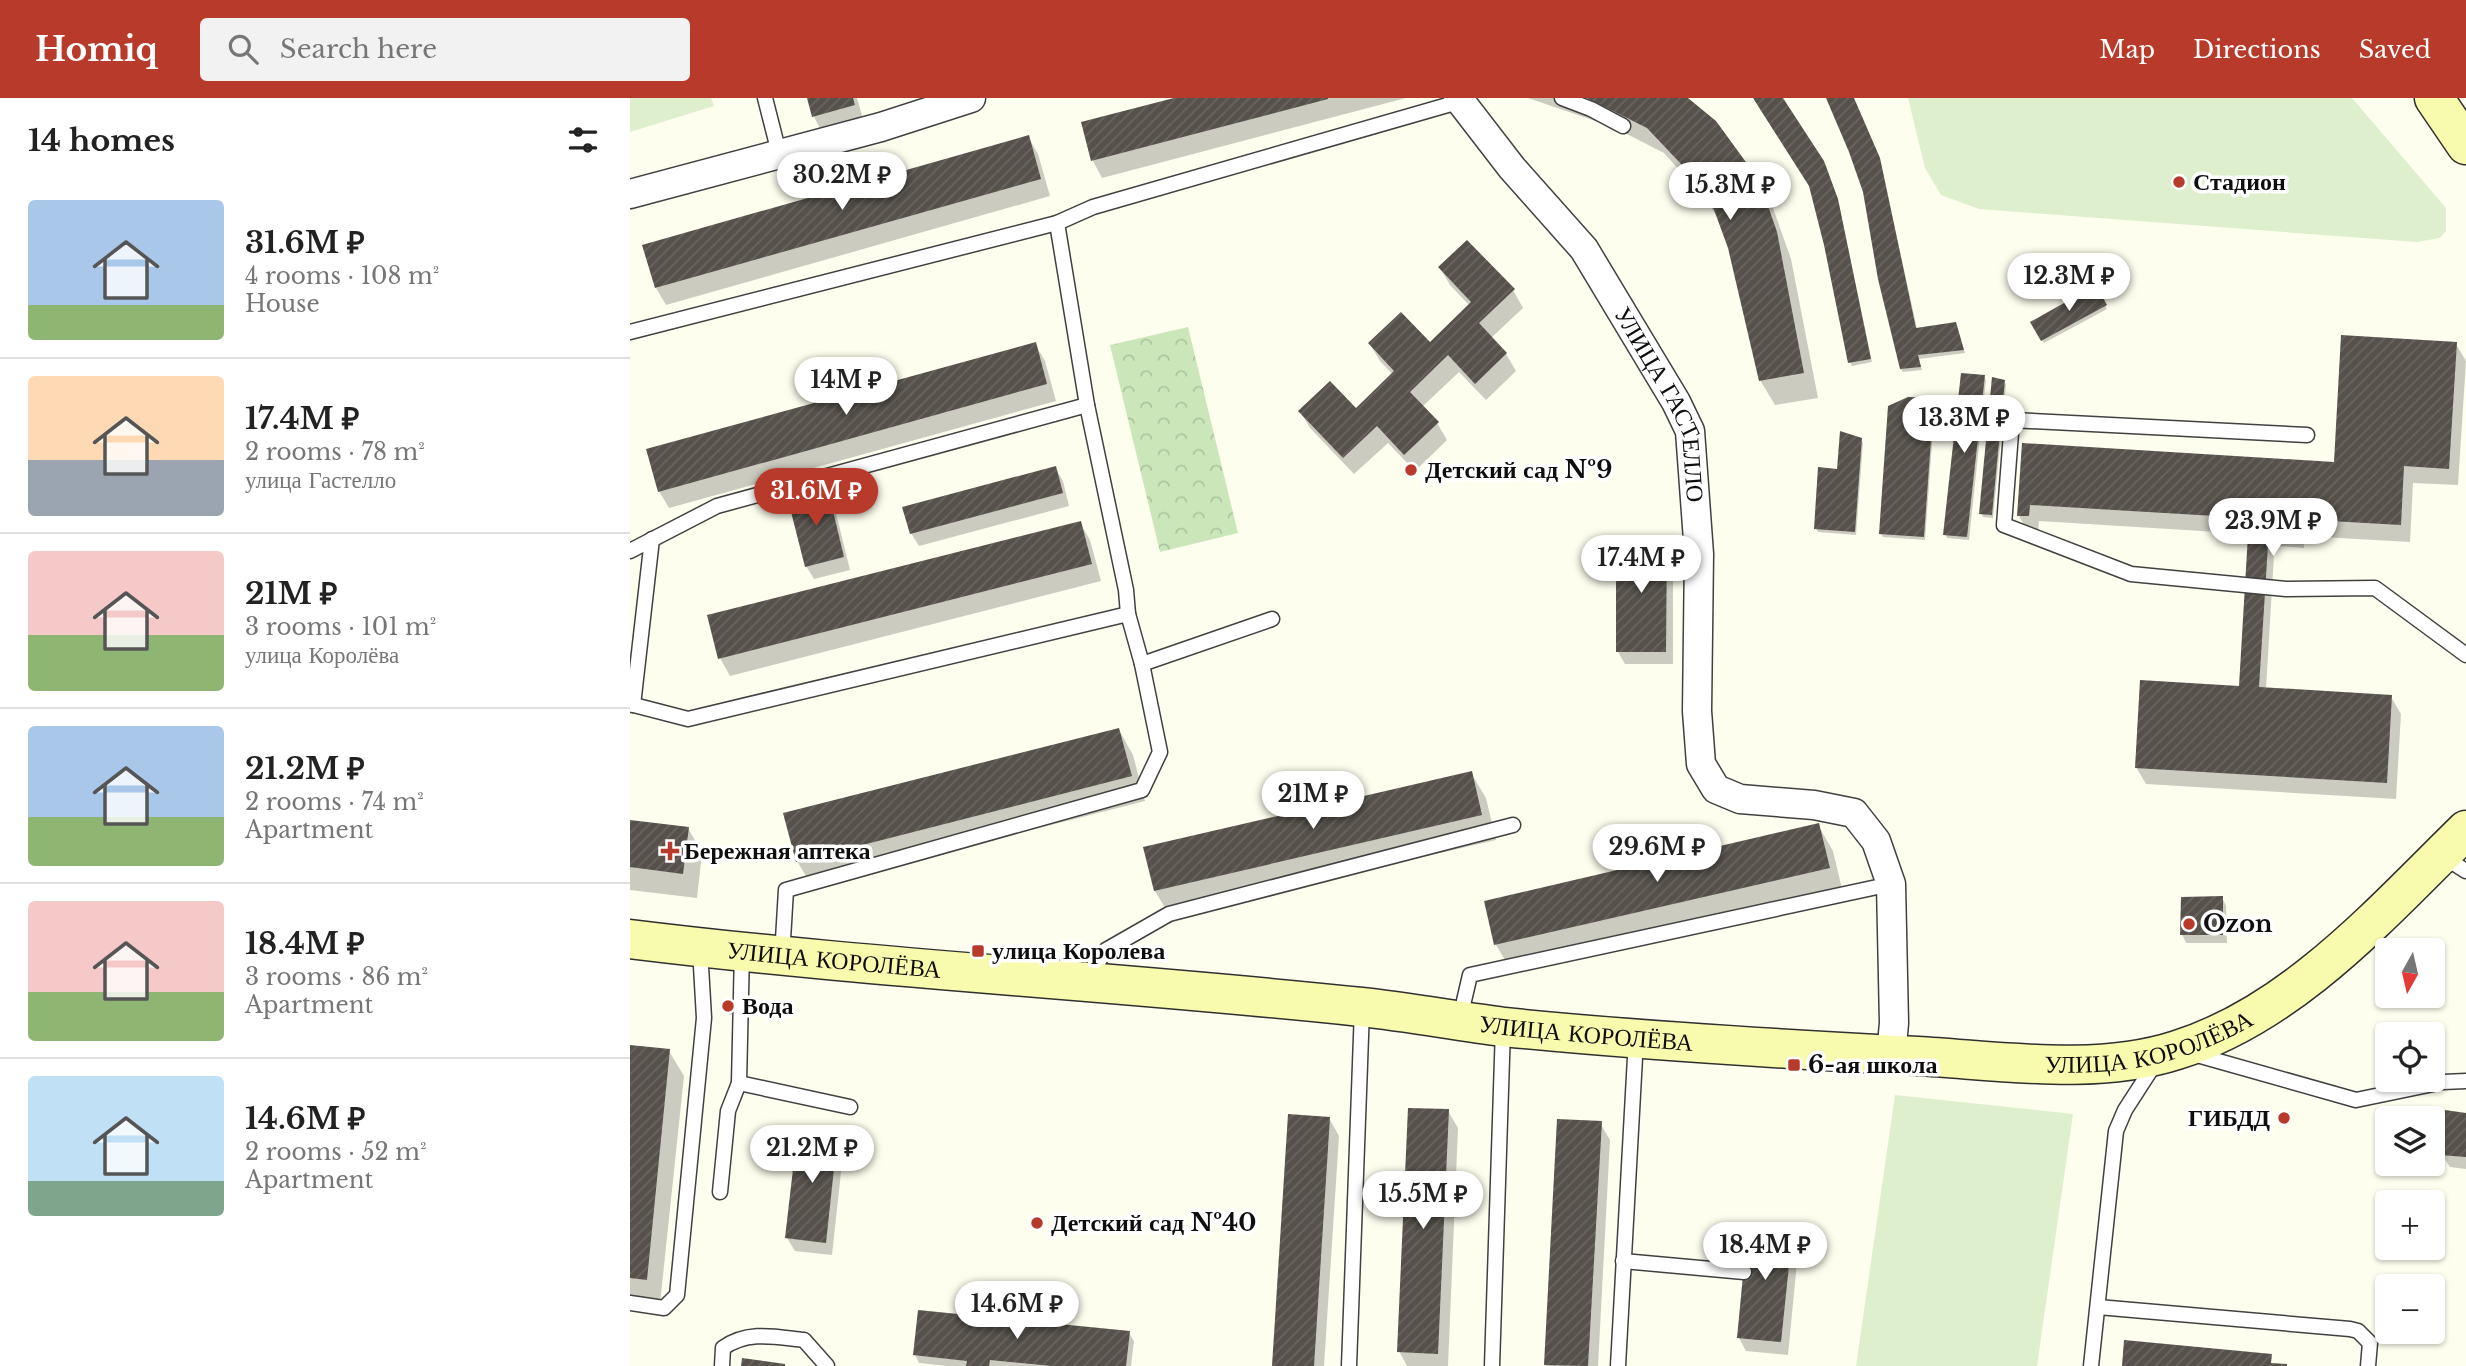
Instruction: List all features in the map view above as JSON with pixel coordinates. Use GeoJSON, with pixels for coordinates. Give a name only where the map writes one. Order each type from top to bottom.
{"type":"FeatureCollection","features":[{"type":"Feature","properties":{"kind":"main road"},"geometry":{"type":"LineString","coordinates":[[2434,98],[2466,145]]}},
{"type":"Feature","properties":{"kind":"main road","name":"УЛИЦА КОРОЛЁВА"},"geometry":{"type":"LineString","coordinates":[[630,939],[782,956],[1362,1007],[1503,1026],[1637,1037],[2046,1065],[2134,1061],[2169,1052],[2234,1026],[2301,984],[2457,852]]}},
{"type":"Feature","properties":{"kind":"street"},"geometry":{"type":"LineString","coordinates":[[630,194],[881,127],[971,98]]}},
{"type":"Feature","properties":{"kind":"street","name":"УЛИЦА ГАСТЕЛЛО"},"geometry":{"type":"LineString","coordinates":[[1458,100],[1512,168],[1584,249],[1676,402],[1690,431],[1699,554],[1697,711],[1701,764],[1716,789],[1740,799],[1814,805],[1854,813],[1876,841],[1891,884],[1894,1023],[1891,1055]]}},
{"type":"Feature","properties":{"kind":"lane"},"geometry":{"type":"LineString","coordinates":[[765,98],[779,153]]}},
{"type":"Feature","properties":{"kind":"lane"},"geometry":{"type":"LineString","coordinates":[[1562,98],[1591,109],[1623,126]]}},
{"type":"Feature","properties":{"kind":"lane"},"geometry":{"type":"LineString","coordinates":[[630,332],[1057,223],[1093,207],[1458,100]]}},
{"type":"Feature","properties":{"kind":"lane"},"geometry":{"type":"LineString","coordinates":[[782,956],[786,890],[1142,790],[1160,752],[1142,664],[1128,614],[1126,590],[1087,405],[1057,223]]}},
{"type":"Feature","properties":{"kind":"lane"},"geometry":{"type":"LineString","coordinates":[[630,551],[717,506],[1087,405]]}},
{"type":"Feature","properties":{"kind":"lane"},"geometry":{"type":"LineString","coordinates":[[2307,435],[2012,419],[2004,525],[2131,574],[2286,589],[2375,588],[2466,655]]}},
{"type":"Feature","properties":{"kind":"lane"},"geometry":{"type":"LineString","coordinates":[[652,539],[631,704],[688,719],[1128,614]]}},
{"type":"Feature","properties":{"kind":"lane"},"geometry":{"type":"LineString","coordinates":[[1142,664],[1272,619]]}},
{"type":"Feature","properties":{"kind":"lane"},"geometry":{"type":"LineString","coordinates":[[1084,983],[1106,950],[1169,914],[1513,825]]}},
{"type":"Feature","properties":{"kind":"lane"},"geometry":{"type":"LineString","coordinates":[[1460,1020],[1470,975],[1891,884]]}},
{"type":"Feature","properties":{"kind":"lane"},"geometry":{"type":"LineString","coordinates":[[630,1303],[664,1308],[677,1295],[704,1018],[700,948]]}},
{"type":"Feature","properties":{"kind":"lane"},"geometry":{"type":"LineString","coordinates":[[720,1192],[728,1111],[739,1083],[742,951]]}},
{"type":"Feature","properties":{"kind":"lane"},"geometry":{"type":"LineString","coordinates":[[1349,1366],[1362,1007]]}},
{"type":"Feature","properties":{"kind":"lane"},"geometry":{"type":"LineString","coordinates":[[1492,1366],[1503,1026]]}},
{"type":"Feature","properties":{"kind":"lane"},"geometry":{"type":"LineString","coordinates":[[1618,1366],[1637,1037]]}},
{"type":"Feature","properties":{"kind":"lane"},"geometry":{"type":"LineString","coordinates":[[2091,1366],[2116,1131],[2125,1110],[2169,1052],[2356,1100],[2443,1082],[2466,1081]]}},
{"type":"Feature","properties":{"kind":"lane"},"geometry":{"type":"LineString","coordinates":[[739,1083],[850,1107]]}},
{"type":"Feature","properties":{"kind":"lane"},"geometry":{"type":"LineString","coordinates":[[1623,1261],[1744,1272]]}},
{"type":"Feature","properties":{"kind":"lane"},"geometry":{"type":"LineString","coordinates":[[2098,1307],[2350,1329],[2358,1331],[2370,1343],[2368,1366]]}},
{"type":"Feature","properties":{"kind":"lane"},"geometry":{"type":"LineString","coordinates":[[722,1366],[723,1348],[734,1340],[760,1336],[804,1340],[827,1366]]}},
{"type":"Feature","properties":{"kind":"green space"},"geometry":{"type":"Polygon","coordinates":[[[630,98],[711,98],[714,106],[630,132],[630,98]]]}},
{"type":"Feature","properties":{"kind":"green space","name":"Стадион"},"geometry":{"type":"Polygon","coordinates":[[[1908,98],[2352,98],[2446,208],[2446,231],[2440,238],[2417,242],[1979,209],[1941,195],[1925,168],[1908,98]]]}},
{"type":"Feature","properties":{"kind":"green space"},"geometry":{"type":"Polygon","coordinates":[[[1188,327],[1238,533],[1160,552],[1110,345],[1188,327]]]}},
{"type":"Feature","properties":{"kind":"green space"},"geometry":{"type":"Polygon","coordinates":[[[1895,1095],[2073,1114],[2037,1366],[1856,1366],[1895,1095]]]}},
{"type":"Feature","properties":{"kind":"building"},"geometry":{"type":"Polygon","coordinates":[[[807,98],[853,98],[855,105],[812,117],[807,98]]]}},
{"type":"Feature","properties":{"kind":"building"},"geometry":{"type":"Polygon","coordinates":[[[1174,98],[1328,99],[1091,161],[1081,122],[1174,98]]]}},
{"type":"Feature","properties":{"kind":"building"},"geometry":{"type":"Polygon","coordinates":[[[1587,98],[1688,98],[1716,121],[1759,180],[1777,232],[1804,373],[1759,381],[1728,248],[1713,207],[1682,165],[1647,128],[1587,98]]]}},
{"type":"Feature","properties":{"kind":"building"},"geometry":{"type":"Polygon","coordinates":[[[1753,98],[1783,98],[1824,161],[1838,199],[1871,359],[1848,363],[1809,186],[1753,98]]]}},
{"type":"Feature","properties":{"kind":"building"},"geometry":{"type":"Polygon","coordinates":[[[1826,98],[1854,98],[1880,158],[1916,328],[1956,322],[1964,350],[1918,355],[1921,367],[1900,369],[1878,279],[1863,192],[1826,98]]]}},
{"type":"Feature","properties":{"kind":"building"},"geometry":{"type":"Polygon","coordinates":[[[1029,135],[1041,179],[655,288],[642,245],[1029,135]]]}},
{"type":"Feature","properties":{"kind":"building"},"geometry":{"type":"Polygon","coordinates":[[[1467,240],[1515,289],[1479,323],[1507,353],[1475,384],[1448,355],[1410,392],[1439,422],[1404,455],[1377,426],[1343,458],[1298,411],[1330,381],[1356,408],[1394,371],[1368,343],[1401,312],[1430,342],[1471,302],[1438,267],[1467,240]]]}},
{"type":"Feature","properties":{"kind":"building"},"geometry":{"type":"Polygon","coordinates":[[[2096,285],[2107,305],[2041,341],[2030,322],[2096,285]]]}},
{"type":"Feature","properties":{"kind":"building"},"geometry":{"type":"Polygon","coordinates":[[[2341,335],[2457,342],[2449,469],[2404,466],[2401,525],[2295,519],[2295,531],[2269,529],[2259,687],[2392,695],[2387,783],[2135,768],[2140,680],[2239,686],[2249,518],[2030,505],[2029,516],[2017,516],[2022,443],[2334,462],[2341,335]]]}},
{"type":"Feature","properties":{"kind":"building"},"geometry":{"type":"Polygon","coordinates":[[[1036,342],[1047,384],[658,492],[646,449],[1036,342]]]}},
{"type":"Feature","properties":{"kind":"building"},"geometry":{"type":"Polygon","coordinates":[[[1961,373],[1985,375],[1967,537],[1943,535],[1961,373]]]}},
{"type":"Feature","properties":{"kind":"building"},"geometry":{"type":"Polygon","coordinates":[[[1992,377],[2005,380],[1992,515],[1979,514],[1992,377]]]}},
{"type":"Feature","properties":{"kind":"building"},"geometry":{"type":"Polygon","coordinates":[[[1908,397],[1934,398],[1924,537],[1879,534],[1888,406],[1908,397]]]}},
{"type":"Feature","properties":{"kind":"building"},"geometry":{"type":"Polygon","coordinates":[[[1840,431],[1862,438],[1855,532],[1814,529],[1818,467],[1837,469],[1840,431]]]}},
{"type":"Feature","properties":{"kind":"building"},"geometry":{"type":"Polygon","coordinates":[[[1056,466],[1063,493],[910,534],[902,507],[1056,466]]]}},
{"type":"Feature","properties":{"kind":"building"},"geometry":{"type":"Polygon","coordinates":[[[828,490],[844,557],[805,567],[788,500],[828,490]]]}},
{"type":"Feature","properties":{"kind":"building"},"geometry":{"type":"Polygon","coordinates":[[[1081,521],[1092,564],[718,659],[707,615],[1081,521]]]}},
{"type":"Feature","properties":{"kind":"building"},"geometry":{"type":"Polygon","coordinates":[[[1616,538],[1667,538],[1666,652],[1616,652],[1616,538]]]}},
{"type":"Feature","properties":{"kind":"building"},"geometry":{"type":"Polygon","coordinates":[[[1119,728],[1132,776],[796,862],[783,813],[1119,728]]]}},
{"type":"Feature","properties":{"kind":"building"},"geometry":{"type":"Polygon","coordinates":[[[1472,771],[1482,815],[1154,891],[1143,847],[1472,771]]]}},
{"type":"Feature","properties":{"kind":"building"},"geometry":{"type":"Polygon","coordinates":[[[630,820],[689,827],[683,874],[630,867],[630,820]]]}},
{"type":"Feature","properties":{"kind":"building"},"geometry":{"type":"Polygon","coordinates":[[[1819,823],[1830,868],[1494,945],[1484,901],[1819,823]]]}},
{"type":"Feature","properties":{"kind":"building"},"geometry":{"type":"Polygon","coordinates":[[[2223,896],[2223,935],[2180,935],[2181,897],[2223,896]]]}},
{"type":"Feature","properties":{"kind":"building","name":"Вода"},"geometry":{"type":"Polygon","coordinates":[[[728,1002],[732,1003],[732,1011],[728,1012],[724,1011],[723,1007],[724,1003],[728,1002]]]}},
{"type":"Feature","properties":{"kind":"building"},"geometry":{"type":"Polygon","coordinates":[[[630,1045],[670,1049],[647,1280],[630,1278],[630,1045]]]}},
{"type":"Feature","properties":{"kind":"building"},"geometry":{"type":"Polygon","coordinates":[[[1408,1108],[1449,1109],[1438,1354],[1397,1352],[1408,1108]]]}},
{"type":"Feature","properties":{"kind":"building"},"geometry":{"type":"Polygon","coordinates":[[[2445,1110],[2466,1113],[2466,1157],[2445,1155],[2445,1110]]]}},
{"type":"Feature","properties":{"kind":"building"},"geometry":{"type":"Polygon","coordinates":[[[1288,1114],[1330,1117],[1314,1366],[1272,1366],[1288,1114]]]}},
{"type":"Feature","properties":{"kind":"building"},"geometry":{"type":"Polygon","coordinates":[[[1557,1119],[1602,1121],[1588,1366],[1544,1365],[1557,1119]]]}},
{"type":"Feature","properties":{"kind":"building"},"geometry":{"type":"Polygon","coordinates":[[[798,1126],[838,1131],[826,1243],[785,1238],[798,1126]]]}},
{"type":"Feature","properties":{"kind":"building"},"geometry":{"type":"Polygon","coordinates":[[[1748,1223],[1793,1227],[1781,1342],[1737,1338],[1748,1223]]]}},
{"type":"Feature","properties":{"kind":"building"},"geometry":{"type":"Polygon","coordinates":[[[918,1310],[1130,1331],[1126,1366],[1052,1366],[990,1360],[989,1366],[966,1366],[967,1361],[913,1355],[918,1310]]]}},
{"type":"Feature","properties":{"kind":"building"},"geometry":{"type":"Polygon","coordinates":[[[2124,1340],[2272,1354],[2271,1363],[2287,1366],[2122,1366],[2124,1340]]]}},
{"type":"Feature","properties":{"kind":"building"},"geometry":{"type":"Polygon","coordinates":[[[742,1358],[785,1364],[785,1366],[741,1366],[742,1358]]]}},
{"type":"Feature","properties":{"kind":"place","name":"Стадион"},"geometry":{"type":"Point","coordinates":[2179,182]}},
{"type":"Feature","properties":{"kind":"place","name":"Детский сад №9"},"geometry":{"type":"Point","coordinates":[1411,470]}},
{"type":"Feature","properties":{"kind":"place","name":"Бережная аптека"},"geometry":{"type":"Point","coordinates":[670,851]}},
{"type":"Feature","properties":{"kind":"place","name":"Ozon"},"geometry":{"type":"Point","coordinates":[2189,924]}},
{"type":"Feature","properties":{"kind":"place","name":"улица Королева"},"geometry":{"type":"Point","coordinates":[978,951]}},
{"type":"Feature","properties":{"kind":"place","name":"Вода"},"geometry":{"type":"Point","coordinates":[728,1006]}},
{"type":"Feature","properties":{"kind":"place","name":"6-ая школа"},"geometry":{"type":"Point","coordinates":[1794,1065]}},
{"type":"Feature","properties":{"kind":"place","name":"ГИБДД"},"geometry":{"type":"Point","coordinates":[2284,1118]}},
{"type":"Feature","properties":{"kind":"place","name":"Детский сад №40"},"geometry":{"type":"Point","coordinates":[1037,1223]}}]}
